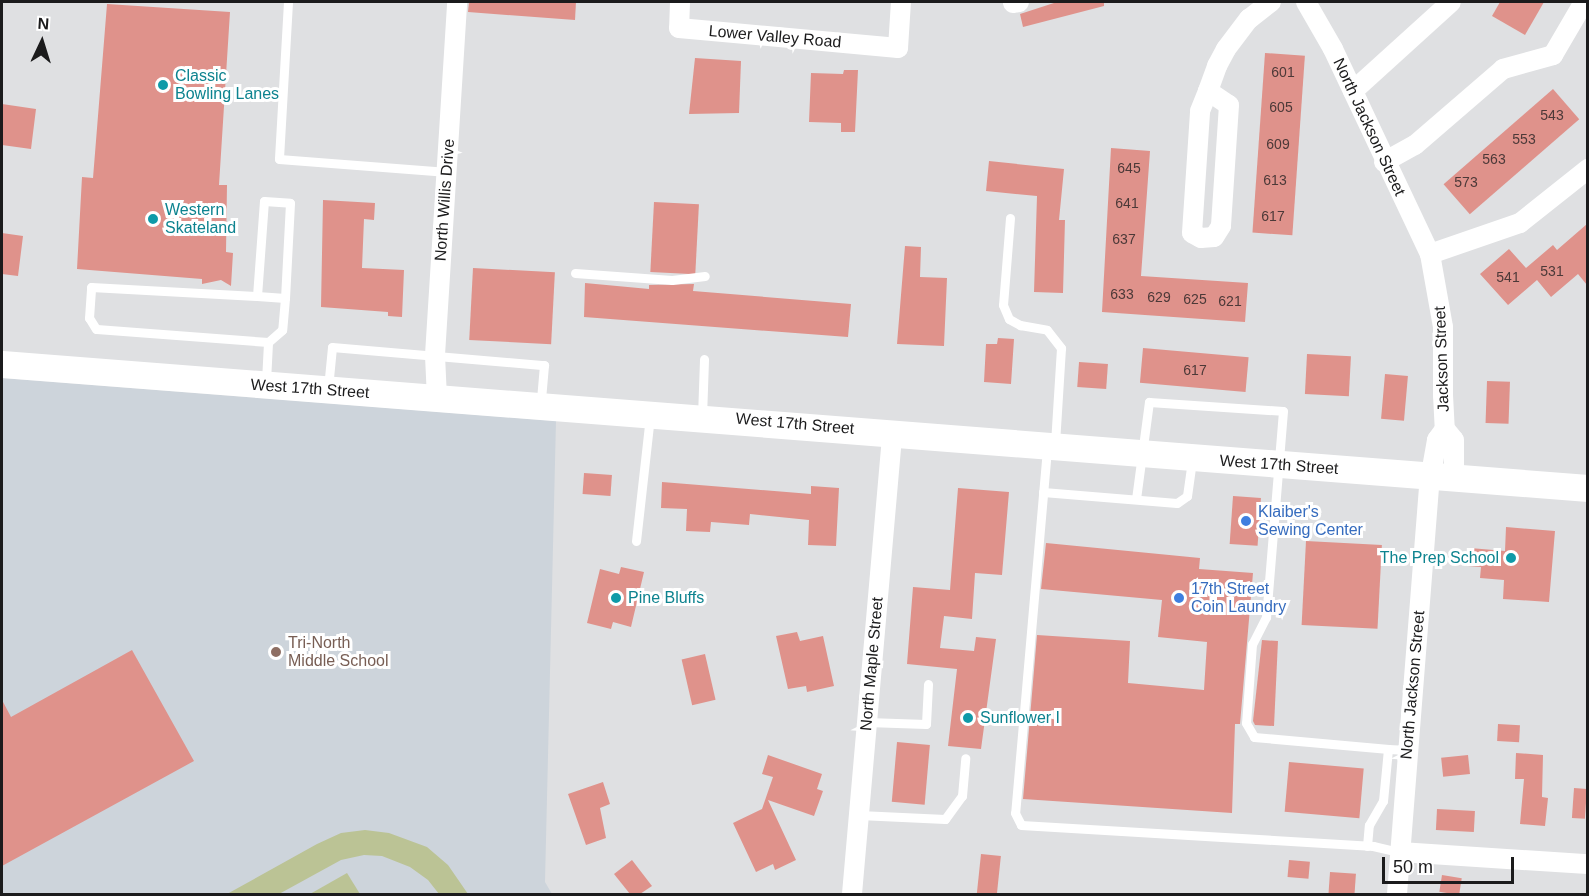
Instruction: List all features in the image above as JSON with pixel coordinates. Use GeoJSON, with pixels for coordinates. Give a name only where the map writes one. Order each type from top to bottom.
{"type":"FeatureCollection","features":[{"type":"Feature","properties":{"kind":"main road","name":"West 17th Street"},"geometry":{"type":"LineString","coordinates":[[2,364],[266,386],[702,417],[1051,448],[1587,488]]}},
{"type":"Feature","properties":{"kind":"street","name":"North Willis Drive"},"geometry":{"type":"LineString","coordinates":[[437,398],[435,355],[457,2]]}},
{"type":"Feature","properties":{"kind":"street","name":"Lower Valley Road"},"geometry":{"type":"LineString","coordinates":[[680,2],[679,28],[898,48],[901,2]]}},
{"type":"Feature","properties":{"kind":"street"},"geometry":{"type":"LineString","coordinates":[[1208,91],[1229,105],[1221,226],[1214,237],[1201,238],[1192,233],[1198,121],[1208,91],[1226,49],[1249,19],[1271,2]]}},
{"type":"Feature","properties":{"kind":"street","name":"North Jackson Street"},"geometry":{"type":"LineString","coordinates":[[1306,2],[1353,91],[1384,162],[1430,254]]}},
{"type":"Feature","properties":{"kind":"street"},"geometry":{"type":"LineString","coordinates":[[1353,91],[1451,2]]}},
{"type":"Feature","properties":{"kind":"street"},"geometry":{"type":"LineString","coordinates":[[1384,162],[1415,145],[1503,69],[1553,55],[1584,2]]}},
{"type":"Feature","properties":{"kind":"street"},"geometry":{"type":"LineString","coordinates":[[1430,254],[1520,223],[1587,169]]}},
{"type":"Feature","properties":{"kind":"street","name":"Jackson Street"},"geometry":{"type":"LineString","coordinates":[[1430,254],[1443,327],[1446,429],[1454,440],[1443,477]]}},
{"type":"Feature","properties":{"kind":"street","name":"North Maple Street"},"geometry":{"type":"LineString","coordinates":[[852,894],[892,434]]}},
{"type":"Feature","properties":{"kind":"street","name":"North Jackson Street"},"geometry":{"type":"LineString","coordinates":[[1397,894],[1408,750],[1443,477]]}},
{"type":"Feature","properties":{"kind":"street"},"geometry":{"type":"LineString","coordinates":[[1400,852],[1587,864]]}},
{"type":"Feature","properties":{"kind":"lane"},"geometry":{"type":"LineString","coordinates":[[288,2],[279,159],[447,172]]}},
{"type":"Feature","properties":{"kind":"lane"},"geometry":{"type":"LineString","coordinates":[[257,296],[264,201],[290,203],[285,297],[282,330],[268,342],[96,329],[89,318],[91,287],[257,296],[285,297]]}},
{"type":"Feature","properties":{"kind":"lane"},"geometry":{"type":"LineString","coordinates":[[1010,218],[1003,305],[1009,319],[1020,325],[1047,330],[1061,348],[1051,448],[1043,492],[1015,813],[1021,825],[1367,846],[1400,852]]}},
{"type":"Feature","properties":{"kind":"lane"},"geometry":{"type":"LineString","coordinates":[[575,273],[672,280],[705,276]]}},
{"type":"Feature","properties":{"kind":"lane"},"geometry":{"type":"LineString","coordinates":[[266,386],[268,342]]}},
{"type":"Feature","properties":{"kind":"lane"},"geometry":{"type":"LineString","coordinates":[[328,390],[332,347],[543,365],[541,406]]}},
{"type":"Feature","properties":{"kind":"lane"},"geometry":{"type":"LineString","coordinates":[[702,417],[704,359]]}},
{"type":"Feature","properties":{"kind":"lane"},"geometry":{"type":"LineString","coordinates":[[1136,500],[1140,454],[1149,402],[1283,411],[1266,617],[1252,644],[1246,723],[1254,737],[1408,750]]}},
{"type":"Feature","properties":{"kind":"lane"},"geometry":{"type":"LineString","coordinates":[[636,541],[650,413]]}},
{"type":"Feature","properties":{"kind":"lane"},"geometry":{"type":"LineString","coordinates":[[1043,492],[1177,503],[1187,496],[1192,458]]}},
{"type":"Feature","properties":{"kind":"lane"},"geometry":{"type":"LineString","coordinates":[[867,722],[926,724],[928,684]]}},
{"type":"Feature","properties":{"kind":"lane"},"geometry":{"type":"LineString","coordinates":[[1367,846],[1369,825],[1383,801],[1388,749]]}},
{"type":"Feature","properties":{"kind":"lane"},"geometry":{"type":"LineString","coordinates":[[859,815],[945,819],[962,796],[965,758]]}},
{"type":"Feature","properties":{"kind":"shaded area","name":"Tri-North Middle School"},"geometry":{"type":"Polygon","coordinates":[[[2,378],[556,421],[545,882],[552,894],[2,894],[2,378]]]}},
{"type":"Feature","properties":{"kind":"green space"},"geometry":{"type":"Polygon","coordinates":[[[365,830],[389,833],[427,847],[448,865],[468,894],[439,894],[428,880],[410,867],[382,856],[364,855],[341,860],[279,894],[227,894],[317,844],[341,833],[365,830]]]}},
{"type":"Feature","properties":{"kind":"green space"},"geometry":{"type":"Polygon","coordinates":[[[347,873],[360,894],[310,894],[347,873]]]}},
{"type":"Feature","properties":{"kind":"building"},"geometry":{"type":"Polygon","coordinates":[[[469,2],[576,2],[575,20],[468,12],[469,2]]]}},
{"type":"Feature","properties":{"kind":"building"},"geometry":{"type":"Polygon","coordinates":[[[1057,2],[1104,2],[1104,6],[1023,27],[1020,14],[1057,2]]]}},
{"type":"Feature","properties":{"kind":"building"},"geometry":{"type":"Polygon","coordinates":[[[1500,2],[1544,2],[1525,35],[1492,16],[1500,2]]]}},
{"type":"Feature","properties":{"kind":"building"},"geometry":{"type":"Polygon","coordinates":[[[107,4],[230,12],[219,185],[227,185],[226,252],[233,253],[231,286],[221,280],[202,284],[202,279],[77,269],[82,177],[93,178],[107,4]]]}},
{"type":"Feature","properties":{"kind":"building"},"geometry":{"type":"Polygon","coordinates":[[[1265,53],[1305,56],[1292,235],[1252,233],[1265,53]]]}},
{"type":"Feature","properties":{"kind":"building"},"geometry":{"type":"Polygon","coordinates":[[[695,58],[741,61],[739,113],[689,114],[695,58]]]}},
{"type":"Feature","properties":{"kind":"building"},"geometry":{"type":"Polygon","coordinates":[[[844,70],[858,70],[855,132],[841,132],[841,123],[809,122],[811,73],[843,74],[844,70]]]}},
{"type":"Feature","properties":{"kind":"building"},"geometry":{"type":"Polygon","coordinates":[[[1553,89],[1579,119],[1470,214],[1444,184],[1553,89]]]}},
{"type":"Feature","properties":{"kind":"building"},"geometry":{"type":"Polygon","coordinates":[[[2,104],[36,109],[31,149],[2,145],[2,104]]]}},
{"type":"Feature","properties":{"kind":"building"},"geometry":{"type":"Polygon","coordinates":[[[1111,148],[1150,151],[1141,276],[1248,283],[1245,322],[1102,312],[1111,148]]]}},
{"type":"Feature","properties":{"kind":"building"},"geometry":{"type":"Polygon","coordinates":[[[989,161],[1064,169],[1059,220],[1065,220],[1063,293],[1034,292],[1037,196],[986,191],[989,161]]]}},
{"type":"Feature","properties":{"kind":"building"},"geometry":{"type":"Polygon","coordinates":[[[323,200],[375,203],[374,220],[364,219],[362,268],[404,270],[402,317],[388,316],[388,312],[321,307],[323,200]]]}},
{"type":"Feature","properties":{"kind":"building"},"geometry":{"type":"Polygon","coordinates":[[[654,202],[699,204],[695,274],[650,272],[654,202]]]}},
{"type":"Feature","properties":{"kind":"building"},"geometry":{"type":"Polygon","coordinates":[[[1587,224],[1587,285],[1578,274],[1551,297],[1537,280],[1508,305],[1480,274],[1509,249],[1526,268],[1553,245],[1557,250],[1587,224]]]}},
{"type":"Feature","properties":{"kind":"building"},"geometry":{"type":"Polygon","coordinates":[[[2,233],[23,236],[18,276],[2,274],[2,233]]]}},
{"type":"Feature","properties":{"kind":"building"},"geometry":{"type":"Polygon","coordinates":[[[905,246],[921,247],[920,277],[947,278],[944,346],[897,344],[905,246]]]}},
{"type":"Feature","properties":{"kind":"building"},"geometry":{"type":"Polygon","coordinates":[[[473,268],[555,272],[551,344],[469,340],[473,268]]]}},
{"type":"Feature","properties":{"kind":"building"},"geometry":{"type":"Polygon","coordinates":[[[585,283],[649,289],[649,285],[694,284],[693,291],[851,304],[848,337],[584,317],[585,283]]]}},
{"type":"Feature","properties":{"kind":"building"},"geometry":{"type":"Polygon","coordinates":[[[998,338],[1014,339],[1011,384],[984,382],[986,344],[997,344],[998,338]]]}},
{"type":"Feature","properties":{"kind":"building"},"geometry":{"type":"Polygon","coordinates":[[[1143,348],[1249,357],[1246,392],[1140,383],[1143,348]]]}},
{"type":"Feature","properties":{"kind":"building"},"geometry":{"type":"Polygon","coordinates":[[[1307,354],[1351,356],[1349,396],[1305,394],[1307,354]]]}},
{"type":"Feature","properties":{"kind":"building"},"geometry":{"type":"Polygon","coordinates":[[[1079,362],[1108,364],[1106,389],[1077,387],[1079,362]]]}},
{"type":"Feature","properties":{"kind":"building"},"geometry":{"type":"Polygon","coordinates":[[[1385,374],[1408,376],[1404,421],[1381,419],[1385,374]]]}},
{"type":"Feature","properties":{"kind":"building"},"geometry":{"type":"Polygon","coordinates":[[[1487,381],[1510,382],[1509,424],[1486,423],[1487,381]]]}},
{"type":"Feature","properties":{"kind":"building"},"geometry":{"type":"Polygon","coordinates":[[[584,473],[612,475],[610,496],[583,494],[584,473]]]}},
{"type":"Feature","properties":{"kind":"building"},"geometry":{"type":"Polygon","coordinates":[[[662,482],[811,494],[811,486],[839,488],[836,546],[808,545],[809,520],[750,514],[749,525],[711,522],[710,532],[686,531],[687,509],[661,508],[662,482]]]}},
{"type":"Feature","properties":{"kind":"building"},"geometry":{"type":"Polygon","coordinates":[[[958,488],[1009,492],[1002,575],[975,573],[972,619],[944,616],[940,648],[974,651],[976,637],[996,639],[981,749],[948,746],[957,669],[907,664],[913,587],[950,590],[958,488]]]}},
{"type":"Feature","properties":{"kind":"building"},"geometry":{"type":"Polygon","coordinates":[[[1233,496],[1261,498],[1258,546],[1230,544],[1233,496]]]}},
{"type":"Feature","properties":{"kind":"building","name":"The Prep School"},"geometry":{"type":"Polygon","coordinates":[[[1506,527],[1555,531],[1549,602],[1503,599],[1504,580],[1480,578],[1481,567],[1468,566],[1470,548],[1505,551],[1506,527]]]}},
{"type":"Feature","properties":{"kind":"building"},"geometry":{"type":"Polygon","coordinates":[[[1306,541],[1382,545],[1377,629],[1302,625],[1306,541]]]}},
{"type":"Feature","properties":{"kind":"building"},"geometry":{"type":"Polygon","coordinates":[[[1046,543],[1200,558],[1199,569],[1253,573],[1240,724],[1235,724],[1232,813],[1023,799],[1037,635],[1130,641],[1128,683],[1204,690],[1207,642],[1158,637],[1162,600],[1041,589],[1046,543]]]}},
{"type":"Feature","properties":{"kind":"building","name":"Pine Bluffs"},"geometry":{"type":"Polygon","coordinates":[[[621,567],[644,572],[631,627],[613,622],[611,629],[587,623],[600,569],[619,574],[621,567]]]}},
{"type":"Feature","properties":{"kind":"building"},"geometry":{"type":"Polygon","coordinates":[[[797,632],[800,641],[823,636],[834,686],[807,692],[806,686],[788,689],[776,636],[797,632]]]}},
{"type":"Feature","properties":{"kind":"building"},"geometry":{"type":"Polygon","coordinates":[[[1262,640],[1278,641],[1274,726],[1255,725],[1253,721],[1262,640]]]}},
{"type":"Feature","properties":{"kind":"building"},"geometry":{"type":"Polygon","coordinates":[[[132,650],[194,761],[2,866],[2,700],[11,717],[132,650]]]}},
{"type":"Feature","properties":{"kind":"building"},"geometry":{"type":"Polygon","coordinates":[[[705,654],[716,700],[692,705],[682,659],[705,654]]]}},
{"type":"Feature","properties":{"kind":"building"},"geometry":{"type":"Polygon","coordinates":[[[1498,724],[1520,725],[1519,742],[1497,741],[1498,724]]]}},
{"type":"Feature","properties":{"kind":"building"},"geometry":{"type":"Polygon","coordinates":[[[897,742],[930,745],[925,805],[892,802],[897,742]]]}},
{"type":"Feature","properties":{"kind":"building"},"geometry":{"type":"Polygon","coordinates":[[[1516,753],[1543,755],[1542,797],[1548,798],[1545,826],[1520,824],[1524,779],[1515,779],[1516,753]]]}},
{"type":"Feature","properties":{"kind":"building"},"geometry":{"type":"Polygon","coordinates":[[[768,755],[822,774],[817,789],[823,791],[814,816],[768,800],[796,860],[775,870],[773,864],[756,872],[733,823],[762,809],[773,777],[762,774],[768,755]]]}},
{"type":"Feature","properties":{"kind":"building"},"geometry":{"type":"Polygon","coordinates":[[[1468,755],[1470,774],[1443,777],[1441,758],[1468,755]]]}},
{"type":"Feature","properties":{"kind":"building"},"geometry":{"type":"Polygon","coordinates":[[[1289,762],[1364,769],[1359,818],[1285,812],[1289,762]]]}},
{"type":"Feature","properties":{"kind":"building"},"geometry":{"type":"Polygon","coordinates":[[[603,782],[610,804],[600,808],[606,838],[586,845],[568,794],[603,782]]]}},
{"type":"Feature","properties":{"kind":"building"},"geometry":{"type":"Polygon","coordinates":[[[1574,788],[1587,789],[1585,819],[1572,818],[1574,788]]]}},
{"type":"Feature","properties":{"kind":"building"},"geometry":{"type":"Polygon","coordinates":[[[1437,809],[1475,811],[1474,832],[1436,830],[1437,809]]]}},
{"type":"Feature","properties":{"kind":"building"},"geometry":{"type":"Polygon","coordinates":[[[981,854],[1001,856],[997,894],[977,894],[981,854]]]}},
{"type":"Feature","properties":{"kind":"building"},"geometry":{"type":"Polygon","coordinates":[[[632,860],[652,886],[640,894],[630,894],[614,874],[632,860]]]}},
{"type":"Feature","properties":{"kind":"building"},"geometry":{"type":"Polygon","coordinates":[[[1289,860],[1310,862],[1308,879],[1288,877],[1289,860]]]}},
{"type":"Feature","properties":{"kind":"building"},"geometry":{"type":"Polygon","coordinates":[[[1330,872],[1356,874],[1355,894],[1328,894],[1330,872]]]}},
{"type":"Feature","properties":{"kind":"building"},"geometry":{"type":"Polygon","coordinates":[[[1442,875],[1462,878],[1459,894],[1439,892],[1442,875]]]}},
{"type":"Feature","properties":{"kind":"place","name":"Classic Bowling Lanes"},"geometry":{"type":"Point","coordinates":[163,85]}},
{"type":"Feature","properties":{"kind":"place","name":"Western Skateland"},"geometry":{"type":"Point","coordinates":[153,219]}},
{"type":"Feature","properties":{"kind":"place","name":"Klaiber's Sewing Center"},"geometry":{"type":"Point","coordinates":[1246,521]}},
{"type":"Feature","properties":{"kind":"place","name":"The Prep School"},"geometry":{"type":"Point","coordinates":[1511,558]}},
{"type":"Feature","properties":{"kind":"place","name":"Pine Bluffs"},"geometry":{"type":"Point","coordinates":[616,598]}},
{"type":"Feature","properties":{"kind":"place","name":"17th Street Coin Laundry"},"geometry":{"type":"Point","coordinates":[1179,598]}},
{"type":"Feature","properties":{"kind":"place","name":"Tri-North Middle School"},"geometry":{"type":"Point","coordinates":[276,652]}},
{"type":"Feature","properties":{"kind":"place","name":"Sunflower I"},"geometry":{"type":"Point","coordinates":[968,718]}}]}
